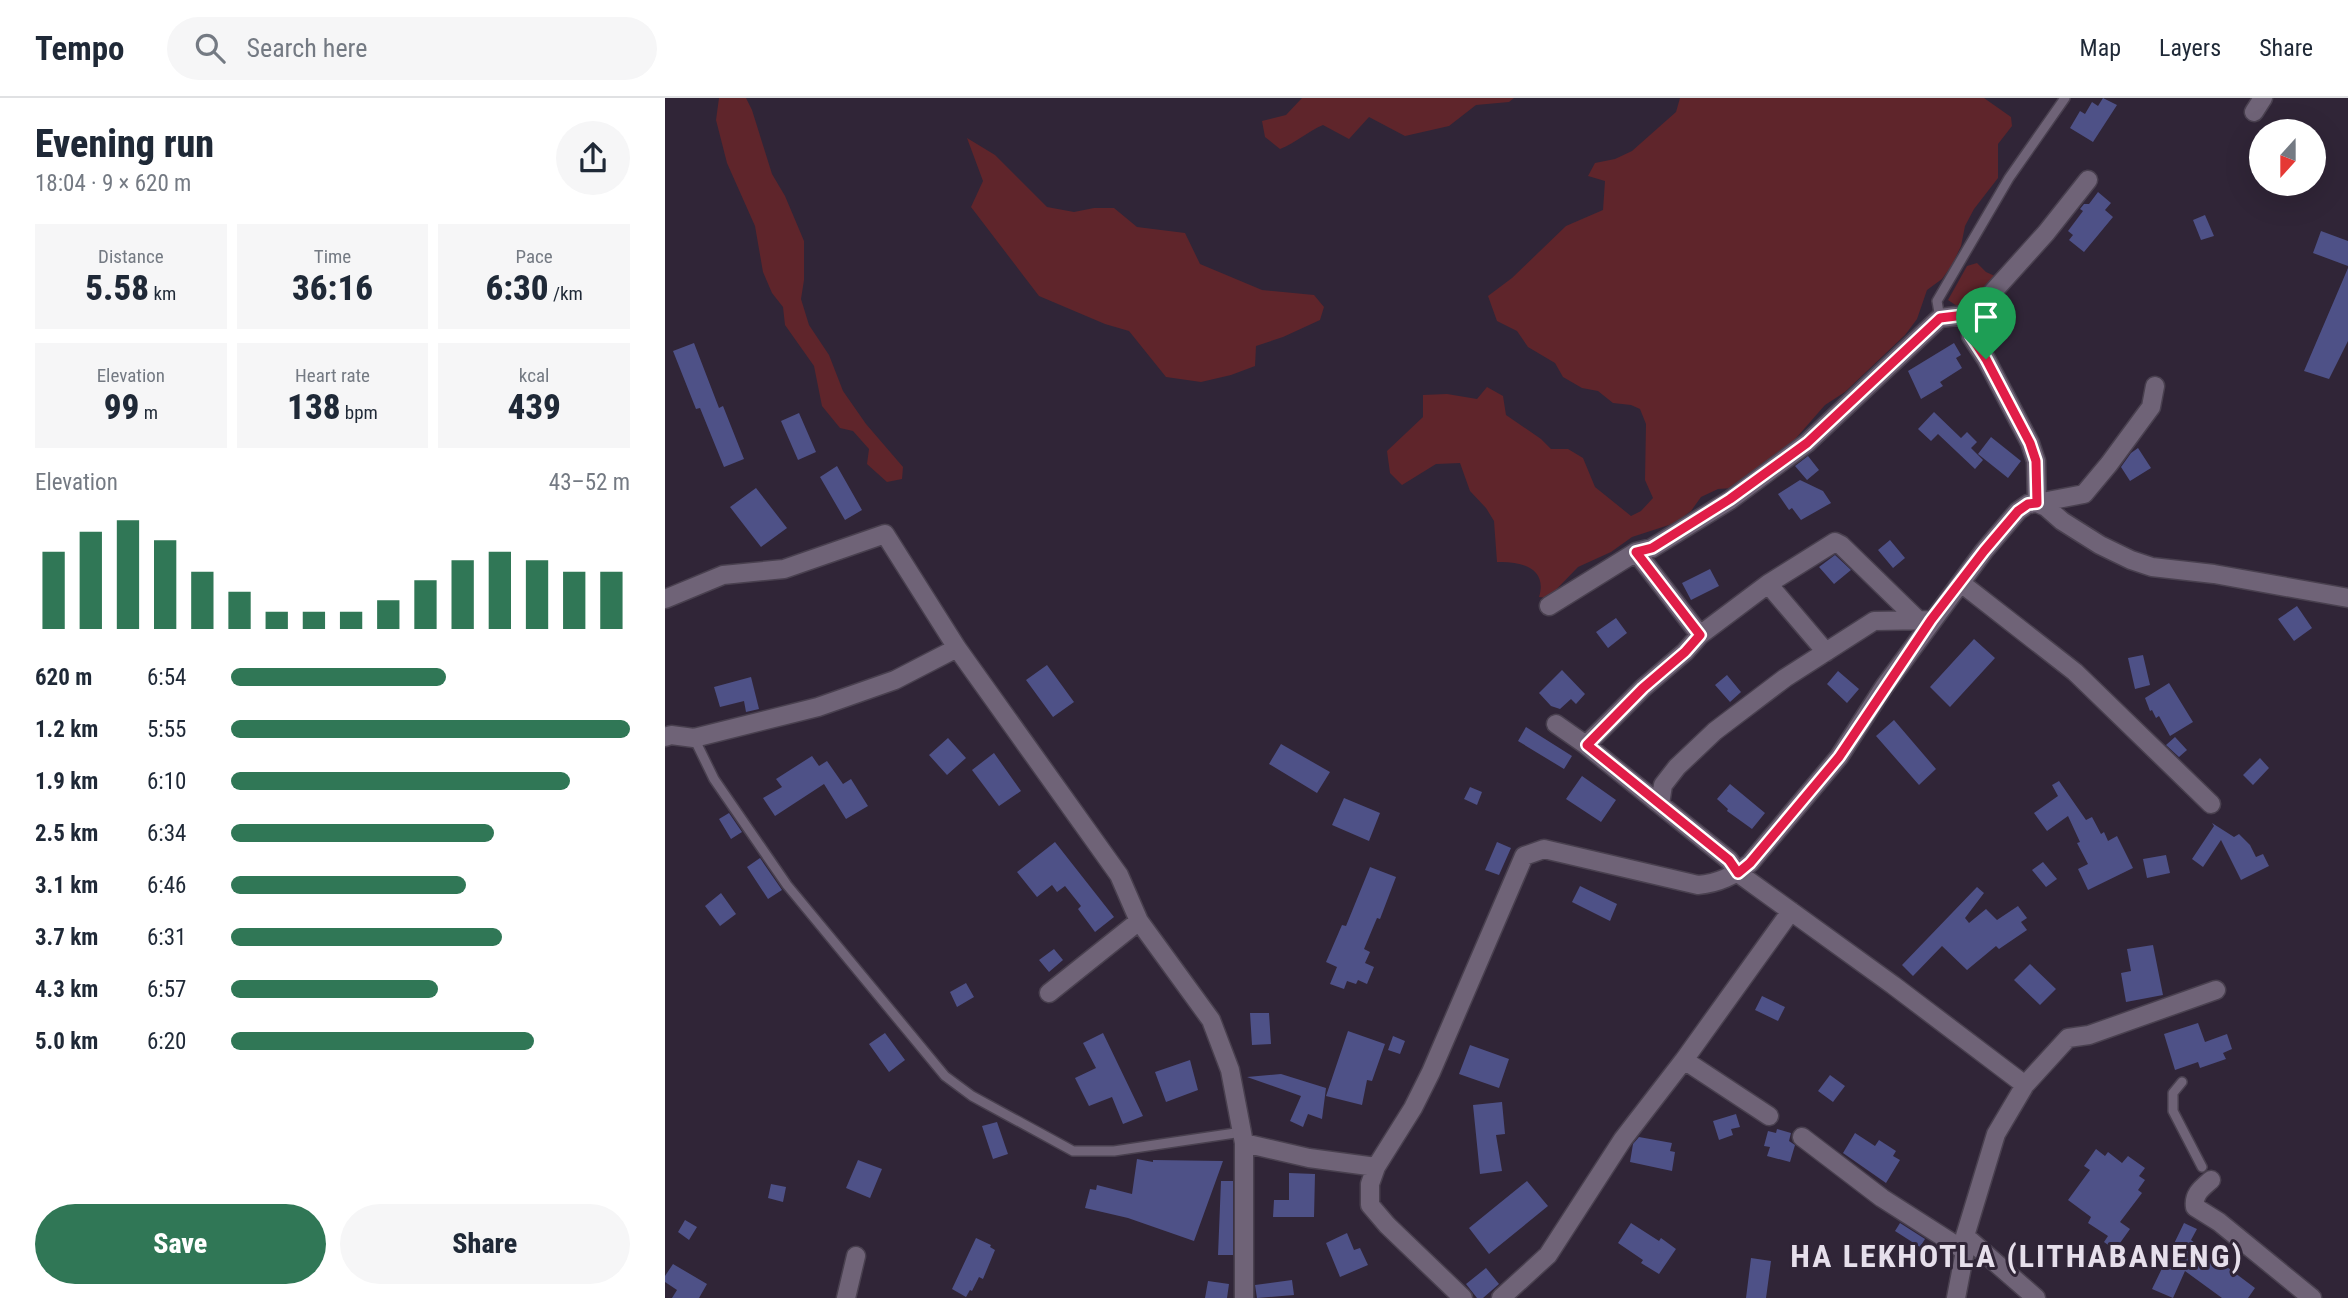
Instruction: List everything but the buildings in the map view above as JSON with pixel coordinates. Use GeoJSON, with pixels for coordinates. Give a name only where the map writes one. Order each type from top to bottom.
{"type":"FeatureCollection","features":[{"type":"Feature","properties":{"kind":"street"},"geometry":{"type":"LineString","coordinates":[[2037,503],[2036,461],[2033,452],[1986,359],[1971,336],[1973,314],[2046,233],[2088,180]]}},
{"type":"Feature","properties":{"kind":"street"},"geometry":{"type":"LineString","coordinates":[[1549,606],[1636,552],[1652,548],[1730,499],[1807,443],[1940,318],[1973,314]]}},
{"type":"Feature","properties":{"kind":"street"},"geometry":{"type":"LineString","coordinates":[[1463,1298],[1387,1225],[1370,1205],[1370,1184],[1376,1167],[1413,1108],[1431,1072],[1524,856],[1544,849],[1698,885],[1718,883],[1738,873],[1750,863],[1839,757],[1925,620],[1961,583],[2018,511],[2028,504],[2084,494],[2151,407],[2155,386]]}},
{"type":"Feature","properties":{"kind":"street"},"geometry":{"type":"LineString","coordinates":[[2037,503],[2100,545],[2131,560],[2152,566],[2348,598]]}},
{"type":"Feature","properties":{"kind":"street"},"geometry":{"type":"LineString","coordinates":[[665,599],[723,575],[784,569],[885,534],[957,648],[1119,875],[1139,921],[1211,1020],[1230,1070],[1243,1138],[1244,1298]]}},
{"type":"Feature","properties":{"kind":"street"},"geometry":{"type":"LineString","coordinates":[[1587,745],[1700,635],[1768,584],[1835,542],[1925,620]]}},
{"type":"Feature","properties":{"kind":"street"},"geometry":{"type":"LineString","coordinates":[[1636,552],[1700,635]]}},
{"type":"Feature","properties":{"kind":"street"},"geometry":{"type":"LineString","coordinates":[[1961,583],[2075,672],[2211,804]]}},
{"type":"Feature","properties":{"kind":"street"},"geometry":{"type":"LineString","coordinates":[[1768,584],[1826,652]]}},
{"type":"Feature","properties":{"kind":"street"},"geometry":{"type":"LineString","coordinates":[[1660,804],[1663,785],[1677,767],[1715,731],[1785,678],[1874,621],[1925,620]]}},
{"type":"Feature","properties":{"kind":"street"},"geometry":{"type":"LineString","coordinates":[[665,737],[671,735],[694,738],[818,707],[895,680],[957,648]]}},
{"type":"Feature","properties":{"kind":"street"},"geometry":{"type":"LineString","coordinates":[[1556,724],[1587,745],[1729,860],[1738,873],[2025,1085]]}},
{"type":"Feature","properties":{"kind":"street"},"geometry":{"type":"LineString","coordinates":[[1501,1298],[1548,1255],[1623,1139],[1684,1060],[1791,911]]}},
{"type":"Feature","properties":{"kind":"street"},"geometry":{"type":"LineString","coordinates":[[1049,993],[1139,921]]}},
{"type":"Feature","properties":{"kind":"street"},"geometry":{"type":"LineString","coordinates":[[1956,1298],[1965,1244],[1996,1134],[2025,1085],[2067,1038],[2089,1035],[2216,990]]}},
{"type":"Feature","properties":{"kind":"street"},"geometry":{"type":"LineString","coordinates":[[1684,1060],[1769,1116]]}},
{"type":"Feature","properties":{"kind":"street"},"geometry":{"type":"LineString","coordinates":[[1243,1138],[1309,1158],[1376,1167]]}},
{"type":"Feature","properties":{"kind":"street"},"geometry":{"type":"LineString","coordinates":[[1802,1138],[1882,1198],[1965,1244],[2036,1298]]}},
{"type":"Feature","properties":{"kind":"street"},"geometry":{"type":"LineString","coordinates":[[2206,1173],[2194,1200],[2195,1207],[2219,1222],[2312,1298]]}},
{"type":"Feature","properties":{"kind":"street"},"geometry":{"type":"LineString","coordinates":[[846,1298],[856,1256]]}},
{"type":"Feature","properties":{"kind":"lane"},"geometry":{"type":"LineString","coordinates":[[1940,318],[1937,301],[2009,178],[2064,98]]}},
{"type":"Feature","properties":{"kind":"lane"},"geometry":{"type":"LineString","coordinates":[[694,738],[714,779],[787,885],[945,1076],[963,1090],[1073,1151],[1114,1151],[1243,1138]]}},
{"type":"Feature","properties":{"kind":"lane"},"geometry":{"type":"LineString","coordinates":[[2182,1082],[2173,1093],[2173,1111],[2206,1173]]}},
{"type":"Feature","properties":{"kind":"shaded area"},"geometry":{"type":"Polygon","coordinates":[[[719,98],[746,98],[752,110],[772,174],[785,196],[804,241],[801,299],[809,325],[829,355],[843,391],[866,424],[903,467],[902,479],[887,482],[867,464],[869,449],[853,431],[840,428],[822,406],[814,366],[785,325],[783,307],[772,293],[763,272],[755,226],[727,163],[716,120],[719,98]]]}},
{"type":"Feature","properties":{"kind":"shaded area"},"geometry":{"type":"Polygon","coordinates":[[[1302,98],[1514,98],[1509,102],[1476,105],[1449,126],[1405,136],[1369,117],[1349,139],[1323,125],[1280,149],[1265,137],[1262,121],[1286,115],[1302,98]]]}},
{"type":"Feature","properties":{"kind":"shaded area"},"geometry":{"type":"Polygon","coordinates":[[[1680,98],[1984,98],[2011,117],[2012,126],[1998,144],[1998,178],[1974,209],[1965,226],[1961,246],[1952,265],[1942,279],[1927,290],[1917,319],[1905,335],[1845,392],[1825,405],[1783,453],[1733,488],[1718,489],[1701,497],[1691,511],[1675,523],[1632,537],[1611,552],[1578,567],[1548,598],[1539,597],[1540,579],[1530,568],[1515,563],[1497,562],[1494,521],[1470,491],[1460,463],[1436,464],[1402,485],[1390,473],[1387,451],[1423,417],[1423,395],[1447,394],[1477,399],[1487,387],[1503,396],[1506,415],[1551,449],[1568,449],[1583,458],[1595,487],[1631,516],[1641,511],[1653,498],[1645,480],[1646,424],[1640,409],[1613,403],[1598,391],[1582,388],[1563,377],[1555,363],[1528,347],[1517,331],[1497,321],[1488,296],[1512,278],[1566,226],[1603,210],[1605,181],[1588,176],[1595,163],[1615,159],[1632,151],[1676,112],[1680,98]]]}},
{"type":"Feature","properties":{"kind":"shaded area"},"geometry":{"type":"Polygon","coordinates":[[[967,138],[995,155],[1047,207],[1074,212],[1114,208],[1137,227],[1185,233],[1200,264],[1262,290],[1314,295],[1324,307],[1320,320],[1256,346],[1255,366],[1231,375],[1201,382],[1166,377],[1129,331],[1105,324],[1039,296],[971,207],[983,181],[967,138]]]}},
{"type":"Feature","properties":{"kind":"shaded area"},"geometry":{"type":"Polygon","coordinates":[[[1977,263],[1986,272],[1997,277],[1966,310],[1948,300],[1967,266],[1977,263]]]}},
{"type":"Feature","properties":{"kind":"district","name":"HA LEKHOTLA (LITHABANENG)"},"geometry":{"type":"Point","coordinates":[2017,1256]}},
{"type":"Feature","properties":{"kind":"route"},"geometry":{"type":"LineString","coordinates":[[1973,314],[1971,336],[1986,359],[2030,443],[2036,461],[2037,503],[2028,504],[2018,511],[1984,551],[1931,620],[1839,757],[1750,863],[1738,873],[1729,860],[1587,745],[1700,635],[1636,552],[1652,548],[1730,499],[1807,443],[1940,318],[1973,314]]}}]}
